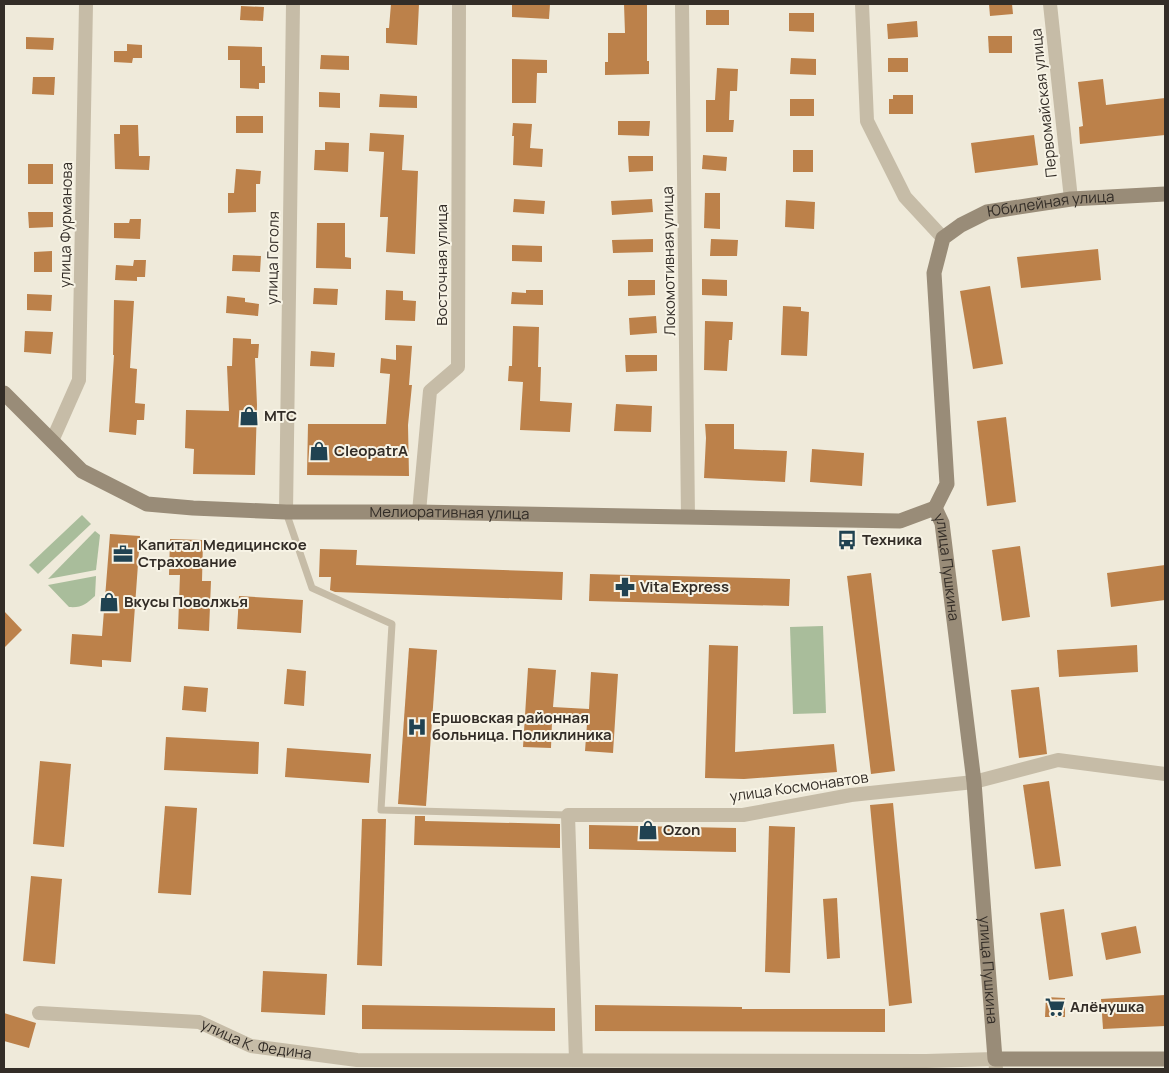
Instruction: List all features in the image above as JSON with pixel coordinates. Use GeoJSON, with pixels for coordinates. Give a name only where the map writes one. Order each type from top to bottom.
{"type":"FeatureCollection","features":[{"type":"Feature","properties":{"kind":"main road","name":"Юбилейная улица"},"geometry":{"type":"LineString","coordinates":[[943,238],[961,225],[987,212],[1071,199],[1165,194]]}},
{"type":"Feature","properties":{"kind":"main road","name":"улица Пушкина"},"geometry":{"type":"LineString","coordinates":[[943,238],[934,273],[947,484],[935,508],[942,523],[974,782],[995,1066]]}},
{"type":"Feature","properties":{"kind":"main road","name":"Мелиоративная улица"},"geometry":{"type":"LineString","coordinates":[[5,397],[82,471],[147,504],[286,512],[419,512],[900,521],[935,508]]}},
{"type":"Feature","properties":{"kind":"main road","name":"улица К. Федина"},"geometry":{"type":"LineString","coordinates":[[995,1066],[1165,1059]]}},
{"type":"Feature","properties":{"kind":"street","name":"улица Фурманова"},"geometry":{"type":"LineString","coordinates":[[52,441],[79,380],[86,4]]}},
{"type":"Feature","properties":{"kind":"street","name":"улица Гоголя"},"geometry":{"type":"LineString","coordinates":[[286,512],[293,4]]}},
{"type":"Feature","properties":{"kind":"street","name":"Восточная улица"},"geometry":{"type":"LineString","coordinates":[[419,512],[430,391],[458,367],[459,4]]}},
{"type":"Feature","properties":{"kind":"street","name":"Локомотивная улица"},"geometry":{"type":"LineString","coordinates":[[682,4],[688,517]]}},
{"type":"Feature","properties":{"kind":"street"},"geometry":{"type":"LineString","coordinates":[[862,4],[867,121],[905,197],[943,238]]}},
{"type":"Feature","properties":{"kind":"street","name":"Первомайская улица"},"geometry":{"type":"LineString","coordinates":[[1050,4],[1071,199]]}},
{"type":"Feature","properties":{"kind":"street","name":"улица Космонавтов"},"geometry":{"type":"LineString","coordinates":[[568,815],[743,814],[851,795],[974,782],[1058,760],[1165,774]]}},
{"type":"Feature","properties":{"kind":"street"},"geometry":{"type":"LineString","coordinates":[[568,815],[576,1060]]}},
{"type":"Feature","properties":{"kind":"street","name":"улица К. Федина"},"geometry":{"type":"LineString","coordinates":[[38,1013],[199,1022],[251,1046],[357,1064],[576,1060],[716,1065],[995,1066]]}},
{"type":"Feature","properties":{"kind":"lane"},"geometry":{"type":"LineString","coordinates":[[286,512],[312,588],[392,624],[381,810],[568,815]]}},
{"type":"Feature","properties":{"kind":"green space"},"geometry":{"type":"Polygon","coordinates":[[[82,515],[91,524],[38,574],[29,565],[82,515]]]}},
{"type":"Feature","properties":{"kind":"green space"},"geometry":{"type":"Polygon","coordinates":[[[95,531],[100,535],[96,570],[48,579],[95,531]]]}},
{"type":"Feature","properties":{"kind":"green space"},"geometry":{"type":"Polygon","coordinates":[[[96,576],[95,596],[77,607],[69,607],[48,585],[96,576]]]}},
{"type":"Feature","properties":{"kind":"green space"},"geometry":{"type":"Polygon","coordinates":[[[823,626],[826,713],[793,714],[790,627],[823,626]]]}},
{"type":"Feature","properties":{"kind":"building"},"geometry":{"type":"Polygon","coordinates":[[[391,4],[419,4],[417,45],[386,43],[386,28],[389,28],[391,4]]]}},
{"type":"Feature","properties":{"kind":"building"},"geometry":{"type":"Polygon","coordinates":[[[512,4],[550,4],[549,19],[512,17],[512,4]]]}},
{"type":"Feature","properties":{"kind":"building"},"geometry":{"type":"Polygon","coordinates":[[[624,4],[647,4],[647,61],[649,61],[649,74],[605,75],[605,62],[608,62],[608,33],[625,33],[624,4]]]}},
{"type":"Feature","properties":{"kind":"building"},"geometry":{"type":"Polygon","coordinates":[[[989,4],[1012,4],[1013,14],[990,16],[989,4]]]}},
{"type":"Feature","properties":{"kind":"building"},"geometry":{"type":"Polygon","coordinates":[[[241,6],[264,7],[263,21],[240,20],[241,6]]]}},
{"type":"Feature","properties":{"kind":"building"},"geometry":{"type":"Polygon","coordinates":[[[706,10],[729,10],[729,25],[706,25],[706,10]]]}},
{"type":"Feature","properties":{"kind":"building"},"geometry":{"type":"Polygon","coordinates":[[[789,13],[814,13],[814,32],[789,31],[789,13]]]}},
{"type":"Feature","properties":{"kind":"building"},"geometry":{"type":"Polygon","coordinates":[[[917,21],[918,37],[888,39],[887,24],[917,21]]]}},
{"type":"Feature","properties":{"kind":"building"},"geometry":{"type":"Polygon","coordinates":[[[988,36],[1012,36],[1012,53],[989,53],[988,36]]]}},
{"type":"Feature","properties":{"kind":"building"},"geometry":{"type":"Polygon","coordinates":[[[26,37],[54,38],[53,50],[26,49],[26,37]]]}},
{"type":"Feature","properties":{"kind":"building"},"geometry":{"type":"Polygon","coordinates":[[[127,44],[142,45],[142,58],[133,58],[132,63],[114,62],[114,51],[127,51],[127,44]]]}},
{"type":"Feature","properties":{"kind":"building"},"geometry":{"type":"Polygon","coordinates":[[[228,46],[262,47],[262,66],[265,66],[265,83],[259,83],[259,89],[240,88],[240,60],[228,60],[228,46]]]}},
{"type":"Feature","properties":{"kind":"building"},"geometry":{"type":"Polygon","coordinates":[[[321,55],[349,56],[349,70],[320,69],[321,55]]]}},
{"type":"Feature","properties":{"kind":"building"},"geometry":{"type":"Polygon","coordinates":[[[791,58],[816,59],[816,75],[790,74],[791,58]]]}},
{"type":"Feature","properties":{"kind":"building"},"geometry":{"type":"Polygon","coordinates":[[[888,58],[908,58],[908,72],[888,72],[888,58]]]}},
{"type":"Feature","properties":{"kind":"building"},"geometry":{"type":"Polygon","coordinates":[[[512,59],[547,60],[547,73],[537,73],[536,103],[512,103],[512,59]]]}},
{"type":"Feature","properties":{"kind":"building"},"geometry":{"type":"Polygon","coordinates":[[[717,68],[738,69],[737,91],[730,91],[729,120],[734,120],[733,132],[706,132],[706,100],[715,100],[717,68]]]}},
{"type":"Feature","properties":{"kind":"building"},"geometry":{"type":"Polygon","coordinates":[[[33,77],[55,77],[54,95],[32,94],[33,77]]]}},
{"type":"Feature","properties":{"kind":"building"},"geometry":{"type":"Polygon","coordinates":[[[1103,79],[1106,105],[1165,98],[1165,135],[1080,144],[1079,127],[1083,126],[1078,82],[1103,79]]]}},
{"type":"Feature","properties":{"kind":"building"},"geometry":{"type":"Polygon","coordinates":[[[319,92],[340,93],[340,108],[319,107],[319,92]]]}},
{"type":"Feature","properties":{"kind":"building"},"geometry":{"type":"Polygon","coordinates":[[[380,94],[417,96],[417,108],[379,107],[380,94]]]}},
{"type":"Feature","properties":{"kind":"building"},"geometry":{"type":"Polygon","coordinates":[[[893,95],[913,95],[913,114],[889,114],[889,99],[893,99],[893,95]]]}},
{"type":"Feature","properties":{"kind":"building"},"geometry":{"type":"Polygon","coordinates":[[[790,99],[814,99],[814,116],[790,116],[790,99]]]}},
{"type":"Feature","properties":{"kind":"building"},"geometry":{"type":"Polygon","coordinates":[[[236,116],[263,116],[263,133],[236,133],[236,116]]]}},
{"type":"Feature","properties":{"kind":"building"},"geometry":{"type":"Polygon","coordinates":[[[618,121],[650,121],[649,136],[618,135],[618,121]]]}},
{"type":"Feature","properties":{"kind":"building"},"geometry":{"type":"Polygon","coordinates":[[[513,123],[532,124],[530,148],[543,149],[542,167],[513,165],[513,123]]]}},
{"type":"Feature","properties":{"kind":"building"},"geometry":{"type":"Polygon","coordinates":[[[120,125],[138,125],[139,156],[150,156],[149,170],[115,169],[114,134],[120,134],[120,125]]]}},
{"type":"Feature","properties":{"kind":"building"},"geometry":{"type":"Polygon","coordinates":[[[370,133],[404,135],[402,170],[418,171],[415,254],[386,252],[388,217],[380,217],[384,152],[369,151],[370,133]]]}},
{"type":"Feature","properties":{"kind":"building"},"geometry":{"type":"Polygon","coordinates":[[[1034,135],[1038,165],[975,173],[971,143],[1034,135]]]}},
{"type":"Feature","properties":{"kind":"building"},"geometry":{"type":"Polygon","coordinates":[[[325,142],[349,143],[348,172],[314,170],[315,150],[325,150],[325,142]]]}},
{"type":"Feature","properties":{"kind":"building"},"geometry":{"type":"Polygon","coordinates":[[[793,150],[813,150],[813,172],[793,172],[793,150]]]}},
{"type":"Feature","properties":{"kind":"building"},"geometry":{"type":"Polygon","coordinates":[[[703,155],[727,157],[726,171],[702,169],[703,155]]]}},
{"type":"Feature","properties":{"kind":"building"},"geometry":{"type":"Polygon","coordinates":[[[628,156],[653,156],[653,171],[629,172],[628,156]]]}},
{"type":"Feature","properties":{"kind":"building"},"geometry":{"type":"Polygon","coordinates":[[[28,164],[53,164],[53,184],[28,184],[28,164]]]}},
{"type":"Feature","properties":{"kind":"building"},"geometry":{"type":"Polygon","coordinates":[[[236,169],[261,171],[260,184],[256,184],[256,212],[228,213],[228,193],[234,193],[236,169]]]}},
{"type":"Feature","properties":{"kind":"building"},"geometry":{"type":"Polygon","coordinates":[[[705,193],[720,193],[720,229],[704,228],[705,193]]]}},
{"type":"Feature","properties":{"kind":"building"},"geometry":{"type":"Polygon","coordinates":[[[514,199],[545,201],[544,214],[513,212],[514,199]]]}},
{"type":"Feature","properties":{"kind":"building"},"geometry":{"type":"Polygon","coordinates":[[[652,199],[653,212],[612,215],[611,201],[652,199]]]}},
{"type":"Feature","properties":{"kind":"building"},"geometry":{"type":"Polygon","coordinates":[[[786,200],[815,202],[814,229],[785,227],[786,200]]]}},
{"type":"Feature","properties":{"kind":"building"},"geometry":{"type":"Polygon","coordinates":[[[28,212],[53,212],[53,227],[29,228],[28,212]]]}},
{"type":"Feature","properties":{"kind":"building"},"geometry":{"type":"Polygon","coordinates":[[[130,219],[141,219],[140,239],[114,238],[114,223],[129,223],[130,219]]]}},
{"type":"Feature","properties":{"kind":"building"},"geometry":{"type":"Polygon","coordinates":[[[317,223],[345,223],[345,257],[351,258],[351,269],[316,268],[317,223]]]}},
{"type":"Feature","properties":{"kind":"building"},"geometry":{"type":"Polygon","coordinates":[[[653,239],[653,252],[613,253],[612,240],[653,239]]]}},
{"type":"Feature","properties":{"kind":"building"},"geometry":{"type":"Polygon","coordinates":[[[711,239],[738,240],[737,256],[710,256],[711,239]]]}},
{"type":"Feature","properties":{"kind":"building"},"geometry":{"type":"Polygon","coordinates":[[[512,245],[542,246],[542,262],[512,261],[512,245]]]}},
{"type":"Feature","properties":{"kind":"building"},"geometry":{"type":"Polygon","coordinates":[[[1098,249],[1101,280],[1021,288],[1017,257],[1098,249]]]}},
{"type":"Feature","properties":{"kind":"building"},"geometry":{"type":"Polygon","coordinates":[[[52,251],[52,272],[34,272],[34,252],[52,251]]]}},
{"type":"Feature","properties":{"kind":"building"},"geometry":{"type":"Polygon","coordinates":[[[233,255],[261,256],[260,272],[232,271],[233,255]]]}},
{"type":"Feature","properties":{"kind":"building"},"geometry":{"type":"Polygon","coordinates":[[[134,260],[146,260],[145,277],[137,277],[137,281],[115,280],[116,265],[133,266],[134,260]]]}},
{"type":"Feature","properties":{"kind":"building"},"geometry":{"type":"Polygon","coordinates":[[[702,279],[727,280],[727,296],[702,295],[702,279]]]}},
{"type":"Feature","properties":{"kind":"building"},"geometry":{"type":"Polygon","coordinates":[[[628,280],[655,280],[655,295],[628,296],[628,280]]]}},
{"type":"Feature","properties":{"kind":"building"},"geometry":{"type":"Polygon","coordinates":[[[990,286],[1003,364],[973,369],[960,291],[990,286]]]}},
{"type":"Feature","properties":{"kind":"building"},"geometry":{"type":"Polygon","coordinates":[[[314,288],[338,289],[337,305],[313,304],[314,288]]]}},
{"type":"Feature","properties":{"kind":"building"},"geometry":{"type":"Polygon","coordinates":[[[386,290],[403,291],[403,300],[416,301],[415,321],[385,320],[386,290]]]}},
{"type":"Feature","properties":{"kind":"building"},"geometry":{"type":"Polygon","coordinates":[[[526,290],[543,290],[543,305],[511,304],[512,292],[526,293],[526,290]]]}},
{"type":"Feature","properties":{"kind":"building"},"geometry":{"type":"Polygon","coordinates":[[[27,294],[52,295],[51,311],[27,310],[27,294]]]}},
{"type":"Feature","properties":{"kind":"building"},"geometry":{"type":"Polygon","coordinates":[[[227,296],[245,298],[245,302],[259,304],[258,316],[226,313],[227,296]]]}},
{"type":"Feature","properties":{"kind":"building"},"geometry":{"type":"Polygon","coordinates":[[[114,300],[134,301],[130,368],[137,369],[135,403],[145,404],[144,420],[137,420],[136,435],[109,432],[114,355],[114,300]]]}},
{"type":"Feature","properties":{"kind":"building"},"geometry":{"type":"Polygon","coordinates":[[[783,306],[801,307],[801,311],[809,312],[807,356],[781,355],[783,306]]]}},
{"type":"Feature","properties":{"kind":"building"},"geometry":{"type":"Polygon","coordinates":[[[656,316],[657,333],[630,335],[629,318],[656,316]]]}},
{"type":"Feature","properties":{"kind":"building"},"geometry":{"type":"Polygon","coordinates":[[[705,321],[733,322],[732,340],[729,340],[727,371],[704,370],[705,321]]]}},
{"type":"Feature","properties":{"kind":"building"},"geometry":{"type":"Polygon","coordinates":[[[513,326],[539,327],[538,367],[541,367],[540,401],[572,403],[570,432],[520,430],[523,382],[508,381],[509,366],[512,366],[513,326]]]}},
{"type":"Feature","properties":{"kind":"building"},"geometry":{"type":"Polygon","coordinates":[[[25,331],[53,332],[51,354],[24,352],[25,331]]]}},
{"type":"Feature","properties":{"kind":"building"},"geometry":{"type":"Polygon","coordinates":[[[233,338],[251,339],[251,344],[259,344],[258,358],[255,358],[257,405],[255,475],[193,474],[194,449],[185,448],[186,410],[229,411],[227,366],[232,366],[233,338]]]}},
{"type":"Feature","properties":{"kind":"building"},"geometry":{"type":"Polygon","coordinates":[[[396,345],[412,346],[409,385],[412,385],[408,425],[409,476],[307,475],[308,424],[386,424],[390,374],[380,373],[381,358],[396,360],[396,345]]]}},
{"type":"Feature","properties":{"kind":"building"},"geometry":{"type":"Polygon","coordinates":[[[311,351],[335,353],[334,367],[310,366],[311,351]]]}},
{"type":"Feature","properties":{"kind":"building"},"geometry":{"type":"Polygon","coordinates":[[[625,355],[657,355],[657,371],[626,372],[625,355]]]}},
{"type":"Feature","properties":{"kind":"building"},"geometry":{"type":"Polygon","coordinates":[[[616,404],[652,406],[651,432],[614,431],[616,404]]]}},
{"type":"Feature","properties":{"kind":"building"},"geometry":{"type":"Polygon","coordinates":[[[1006,417],[1016,502],[987,506],[977,421],[1006,417]]]}},
{"type":"Feature","properties":{"kind":"building"},"geometry":{"type":"Polygon","coordinates":[[[705,424],[734,424],[734,449],[787,451],[785,482],[704,478],[705,424]]]}},
{"type":"Feature","properties":{"kind":"building"},"geometry":{"type":"Polygon","coordinates":[[[812,449],[864,453],[862,486],[810,482],[812,449]]]}},
{"type":"Feature","properties":{"kind":"building"},"geometry":{"type":"Polygon","coordinates":[[[110,534],[140,536],[131,662],[102,660],[102,667],[70,664],[72,634],[102,636],[110,534]]]}},
{"type":"Feature","properties":{"kind":"building"},"geometry":{"type":"Polygon","coordinates":[[[170,539],[203,540],[202,581],[211,581],[209,631],[178,629],[180,575],[169,575],[170,539]]]}},
{"type":"Feature","properties":{"kind":"building"},"geometry":{"type":"Polygon","coordinates":[[[1020,546],[1030,617],[1002,621],[992,550],[1020,546]]]}},
{"type":"Feature","properties":{"kind":"building"},"geometry":{"type":"Polygon","coordinates":[[[320,549],[357,550],[356,565],[563,572],[562,600],[335,592],[330,590],[331,577],[319,577],[320,549]]]}},
{"type":"Feature","properties":{"kind":"building"},"geometry":{"type":"Polygon","coordinates":[[[1165,565],[1165,600],[1111,607],[1107,573],[1165,565]]]}},
{"type":"Feature","properties":{"kind":"building"},"geometry":{"type":"Polygon","coordinates":[[[871,573],[895,771],[871,774],[847,576],[871,573]]]}},
{"type":"Feature","properties":{"kind":"building"},"geometry":{"type":"Polygon","coordinates":[[[590,574],[790,579],[789,606],[589,601],[590,574]]]}},
{"type":"Feature","properties":{"kind":"building"},"geometry":{"type":"Polygon","coordinates":[[[239,596],[303,600],[301,633],[237,629],[239,596]]]}},
{"type":"Feature","properties":{"kind":"building"},"geometry":{"type":"Polygon","coordinates":[[[4,611],[22,630],[4,648],[4,611]]]}},
{"type":"Feature","properties":{"kind":"building"},"geometry":{"type":"Polygon","coordinates":[[[709,645],[738,646],[735,752],[834,744],[837,772],[744,779],[705,778],[709,645]]]}},
{"type":"Feature","properties":{"kind":"building"},"geometry":{"type":"Polygon","coordinates":[[[1137,645],[1138,672],[1059,677],[1057,650],[1137,645]]]}},
{"type":"Feature","properties":{"kind":"building","name":"Ершовская районная больница. Поликлиника"},"geometry":{"type":"Polygon","coordinates":[[[409,648],[437,650],[426,806],[398,804],[409,648]]]}},
{"type":"Feature","properties":{"kind":"building"},"geometry":{"type":"Polygon","coordinates":[[[528,668],[556,670],[553,707],[589,709],[591,672],[618,674],[613,753],[585,751],[587,724],[552,722],[551,748],[523,747],[528,668]]]}},
{"type":"Feature","properties":{"kind":"building"},"geometry":{"type":"Polygon","coordinates":[[[287,669],[306,671],[304,706],[284,704],[287,669]]]}},
{"type":"Feature","properties":{"kind":"building"},"geometry":{"type":"Polygon","coordinates":[[[184,686],[208,688],[206,712],[182,710],[184,686]]]}},
{"type":"Feature","properties":{"kind":"building"},"geometry":{"type":"Polygon","coordinates":[[[1039,687],[1047,754],[1019,758],[1011,690],[1039,687]]]}},
{"type":"Feature","properties":{"kind":"building"},"geometry":{"type":"Polygon","coordinates":[[[166,737],[259,742],[258,774],[164,770],[166,737]]]}},
{"type":"Feature","properties":{"kind":"building"},"geometry":{"type":"Polygon","coordinates":[[[287,748],[371,754],[369,783],[285,777],[287,748]]]}},
{"type":"Feature","properties":{"kind":"building"},"geometry":{"type":"Polygon","coordinates":[[[40,761],[71,764],[64,847],[33,844],[40,761]]]}},
{"type":"Feature","properties":{"kind":"building"},"geometry":{"type":"Polygon","coordinates":[[[1049,781],[1061,866],[1035,869],[1023,785],[1049,781]]]}},
{"type":"Feature","properties":{"kind":"building"},"geometry":{"type":"Polygon","coordinates":[[[893,803],[912,1003],[889,1006],[870,805],[893,803]]]}},
{"type":"Feature","properties":{"kind":"building"},"geometry":{"type":"Polygon","coordinates":[[[165,806],[197,808],[191,895],[158,893],[165,806]]]}},
{"type":"Feature","properties":{"kind":"building"},"geometry":{"type":"Polygon","coordinates":[[[415,816],[425,816],[425,821],[560,824],[560,848],[414,845],[415,816]]]}},
{"type":"Feature","properties":{"kind":"building"},"geometry":{"type":"Polygon","coordinates":[[[362,819],[386,819],[382,966],[357,965],[362,819]]]}},
{"type":"Feature","properties":{"kind":"building"},"geometry":{"type":"Polygon","coordinates":[[[589,825],[736,828],[736,852],[589,849],[589,825]]]}},
{"type":"Feature","properties":{"kind":"building"},"geometry":{"type":"Polygon","coordinates":[[[769,826],[795,827],[790,973],[765,972],[769,826]]]}},
{"type":"Feature","properties":{"kind":"building"},"geometry":{"type":"Polygon","coordinates":[[[31,876],[62,879],[55,964],[23,961],[31,876]]]}},
{"type":"Feature","properties":{"kind":"building"},"geometry":{"type":"Polygon","coordinates":[[[837,898],[840,958],[827,959],[823,899],[837,898]]]}},
{"type":"Feature","properties":{"kind":"building"},"geometry":{"type":"Polygon","coordinates":[[[1064,909],[1073,976],[1049,980],[1040,913],[1064,909]]]}},
{"type":"Feature","properties":{"kind":"building"},"geometry":{"type":"Polygon","coordinates":[[[1136,926],[1141,953],[1106,960],[1101,933],[1136,926]]]}},
{"type":"Feature","properties":{"kind":"building"},"geometry":{"type":"Polygon","coordinates":[[[263,971],[327,974],[325,1015],[261,1012],[263,971]]]}},
{"type":"Feature","properties":{"kind":"building"},"geometry":{"type":"Polygon","coordinates":[[[1165,995],[1165,1026],[1103,1029],[1101,999],[1165,995]]]}},
{"type":"Feature","properties":{"kind":"building","name":"Алёнушка"},"geometry":{"type":"Polygon","coordinates":[[[1046,997],[1065,998],[1065,1017],[1045,1017],[1046,997]]]}},
{"type":"Feature","properties":{"kind":"building"},"geometry":{"type":"Polygon","coordinates":[[[362,1005],[555,1008],[555,1031],[362,1029],[362,1005]]]}},
{"type":"Feature","properties":{"kind":"building"},"geometry":{"type":"Polygon","coordinates":[[[595,1005],[742,1007],[742,1009],[885,1009],[885,1032],[595,1031],[595,1005]]]}},
{"type":"Feature","properties":{"kind":"building"},"geometry":{"type":"Polygon","coordinates":[[[4,1013],[36,1023],[29,1048],[4,1041],[4,1013]]]}},
{"type":"Feature","properties":{"kind":"place","name":"МТС"},"geometry":{"type":"Point","coordinates":[249,416]}},
{"type":"Feature","properties":{"kind":"place","name":"CleopatrA"},"geometry":{"type":"Point","coordinates":[319,451]}},
{"type":"Feature","properties":{"kind":"place","name":"Техника"},"geometry":{"type":"Point","coordinates":[847,540]}},
{"type":"Feature","properties":{"kind":"place","name":"Капитал Медицинское Страхование"},"geometry":{"type":"Point","coordinates":[123,554]}},
{"type":"Feature","properties":{"kind":"place","name":"Vita Express"},"geometry":{"type":"Point","coordinates":[625,587]}},
{"type":"Feature","properties":{"kind":"place","name":"Вкусы Поволжья"},"geometry":{"type":"Point","coordinates":[109,602]}},
{"type":"Feature","properties":{"kind":"place","name":"Ершовская районная больница. Поликлиника"},"geometry":{"type":"Point","coordinates":[417,727]}},
{"type":"Feature","properties":{"kind":"place","name":"Ozon"},"geometry":{"type":"Point","coordinates":[648,830]}},
{"type":"Feature","properties":{"kind":"place","name":"Алёнушка"},"geometry":{"type":"Point","coordinates":[1055,1007]}}]}
